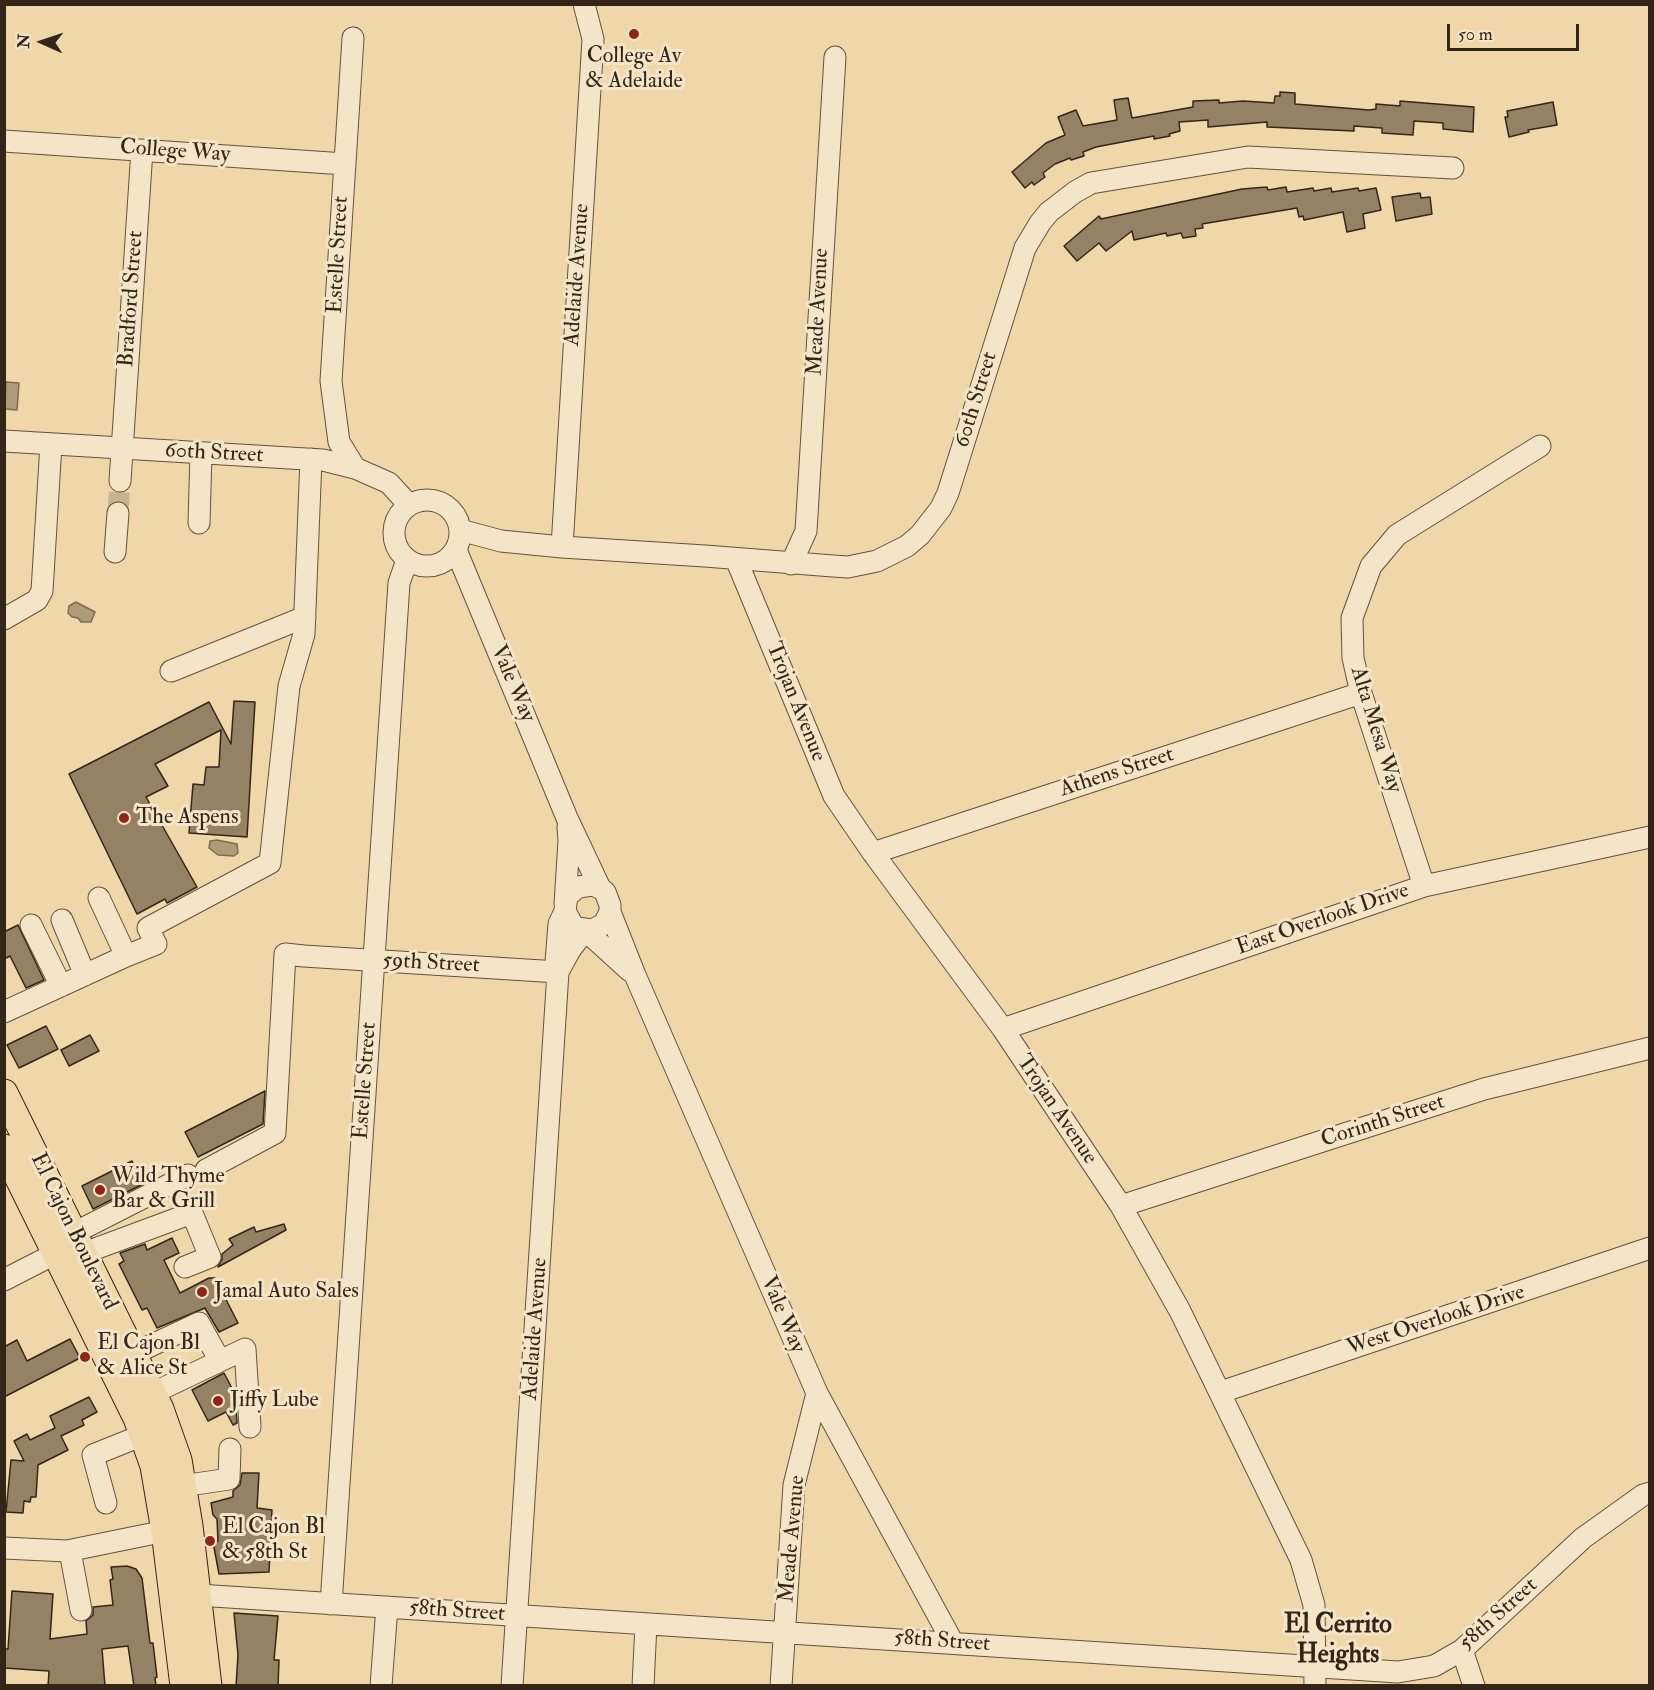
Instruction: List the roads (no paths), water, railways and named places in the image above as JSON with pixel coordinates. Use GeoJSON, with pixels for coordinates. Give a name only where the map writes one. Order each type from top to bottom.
{"type":"FeatureCollection","features":[{"type":"Feature","properties":{"kind":"main road","name":"El Cajon Boulevard"},"geometry":{"type":"LineString","coordinates":[[4,1093],[73,1245],[177,1529],[185,1595],[208,1686]]}},
{"type":"Feature","properties":{"kind":"main road","name":"El Cajon Boulevard"},"geometry":{"type":"LineString","coordinates":[[5,1149],[73,1245],[134,1354],[153,1393],[178,1460],[182,1486],[177,1529]]}},
{"type":"Feature","properties":{"kind":"main road","name":"El Cajon Boulevard"},"geometry":{"type":"LineString","coordinates":[[184,1686],[185,1595]]}},
{"type":"Feature","properties":{"kind":"street","name":"Adelaide Avenue"},"geometry":{"type":"LineString","coordinates":[[562,547],[593,39],[584,4]]}},
{"type":"Feature","properties":{"kind":"street","name":"Estelle Street"},"geometry":{"type":"LineString","coordinates":[[353,38],[331,381],[339,442],[355,468]]}},
{"type":"Feature","properties":{"kind":"street","name":"Meade Avenue"},"geometry":{"type":"LineString","coordinates":[[791,564],[807,531],[835,57]]}},
{"type":"Feature","properties":{"kind":"street","name":"College Way"},"geometry":{"type":"LineString","coordinates":[[4,141],[345,164]]}},
{"type":"Feature","properties":{"kind":"street","name":"Bradford Street"},"geometry":{"type":"LineString","coordinates":[[120,481],[142,150]]}},
{"type":"Feature","properties":{"kind":"street","name":"60th Street"},"geometry":{"type":"LineString","coordinates":[[458,540],[501,541],[848,567],[877,561],[907,546],[931,522],[941,508],[948,493],[1025,248],[1049,212],[1075,192],[1091,183],[1248,157],[1453,168]]}},
{"type":"Feature","properties":{"kind":"street","name":"60th Street"},"geometry":{"type":"LineString","coordinates":[[4,441],[323,460],[355,468],[388,483],[409,505]]}},
{"type":"Feature","properties":{"kind":"street"},"geometry":{"type":"LineString","coordinates":[[4,619],[37,600],[42,591],[51,444]]}},
{"type":"Feature","properties":{"kind":"street","name":"Alta Mesa Way"},"geometry":{"type":"LineString","coordinates":[[1424,886],[1361,693],[1353,658],[1352,618],[1371,566],[1397,535],[1540,446]]}},
{"type":"Feature","properties":{"kind":"street"},"geometry":{"type":"LineString","coordinates":[[200,523],[201,453]]}},
{"type":"Feature","properties":{"kind":"street"},"geometry":{"type":"LineString","coordinates":[[4,1012],[156,944],[148,928],[270,863],[289,686],[304,634],[310,459]]}},
{"type":"Feature","properties":{"kind":"street"},"geometry":{"type":"LineString","coordinates":[[425,500],[441,503],[454,514],[458,540],[442,563],[424,566],[407,560],[397,547],[394,532],[398,517],[409,505],[425,500]]}},
{"type":"Feature","properties":{"kind":"street"},"geometry":{"type":"LineString","coordinates":[[116,552],[118,513]]}},
{"type":"Feature","properties":{"kind":"street","name":"Vale Way"},"geometry":{"type":"LineString","coordinates":[[458,540],[567,818],[600,888],[609,899],[610,912],[635,975],[817,1393],[952,1643]]}},
{"type":"Feature","properties":{"kind":"street","name":"Trojan Avenue"},"geometry":{"type":"LineString","coordinates":[[736,559],[834,796],[873,853],[1003,1029],[1121,1206],[1180,1311],[1301,1560],[1314,1605],[1315,1676]]}},
{"type":"Feature","properties":{"kind":"street","name":"Estelle Street"},"geometry":{"type":"LineString","coordinates":[[331,1604],[399,583],[407,560]]}},
{"type":"Feature","properties":{"kind":"street"},"geometry":{"type":"LineString","coordinates":[[171,671],[305,617]]}},
{"type":"Feature","properties":{"kind":"street","name":"Athens Street"},"geometry":{"type":"LineString","coordinates":[[873,853],[1361,693]]}},
{"type":"Feature","properties":{"kind":"street","name":"Vale Way"},"geometry":{"type":"LineString","coordinates":[[567,818],[569,841],[565,907],[572,924],[585,930],[635,975]]}},
{"type":"Feature","properties":{"kind":"street","name":"East Overlook Drive"},"geometry":{"type":"LineString","coordinates":[[1003,1029],[1424,886],[1650,837]]}},
{"type":"Feature","properties":{"kind":"street"},"geometry":{"type":"LineString","coordinates":[[565,907],[567,896],[578,886],[585,884],[600,888]]}},
{"type":"Feature","properties":{"kind":"street"},"geometry":{"type":"LineString","coordinates":[[99,898],[126,956]]}},
{"type":"Feature","properties":{"kind":"street","name":"Adelaide Avenue"},"geometry":{"type":"LineString","coordinates":[[512,1686],[558,972],[556,962],[559,924],[565,907]]}},
{"type":"Feature","properties":{"kind":"street"},"geometry":{"type":"LineString","coordinates":[[585,930],[591,930],[604,924],[610,912]]}},
{"type":"Feature","properties":{"kind":"street"},"geometry":{"type":"LineString","coordinates":[[62,920],[85,975]]}},
{"type":"Feature","properties":{"kind":"street"},"geometry":{"type":"LineString","coordinates":[[31,925],[61,986]]}},
{"type":"Feature","properties":{"kind":"street","name":"Adelaide Avenue"},"geometry":{"type":"LineString","coordinates":[[558,972],[570,950],[585,930]]}},
{"type":"Feature","properties":{"kind":"street","name":"59th Street"},"geometry":{"type":"LineString","coordinates":[[73,1245],[197,1172],[275,1133],[285,954],[558,972]]}},
{"type":"Feature","properties":{"kind":"street","name":"Corinth Street"},"geometry":{"type":"LineString","coordinates":[[1121,1206],[1484,1089],[1650,1048]]}},
{"type":"Feature","properties":{"kind":"street"},"geometry":{"type":"LineString","coordinates":[[4,1280],[73,1245],[192,1213],[210,1257],[185,1267]]}},
{"type":"Feature","properties":{"kind":"street","name":"West Overlook Drive"},"geometry":{"type":"LineString","coordinates":[[1221,1392],[1650,1248]]}},
{"type":"Feature","properties":{"kind":"street"},"geometry":{"type":"LineString","coordinates":[[134,1354],[199,1323],[220,1361]]}},
{"type":"Feature","properties":{"kind":"street"},"geometry":{"type":"LineString","coordinates":[[153,1393],[245,1349],[250,1427]]}},
{"type":"Feature","properties":{"kind":"street","name":"Meade Avenue"},"geometry":{"type":"LineString","coordinates":[[781,1686],[795,1485],[817,1393]]}},
{"type":"Feature","properties":{"kind":"street"},"geometry":{"type":"LineString","coordinates":[[106,1503],[93,1455],[143,1435]]}},
{"type":"Feature","properties":{"kind":"street"},"geometry":{"type":"LineString","coordinates":[[182,1486],[229,1479],[230,1449]]}},
{"type":"Feature","properties":{"kind":"street","name":"58th Street"},"geometry":{"type":"LineString","coordinates":[[185,1595],[952,1643],[1315,1676],[1398,1672],[1434,1666],[1462,1650],[1583,1538],[1643,1495],[1650,1493]]}},
{"type":"Feature","properties":{"kind":"street"},"geometry":{"type":"LineString","coordinates":[[4,1548],[70,1551],[177,1529]]}},
{"type":"Feature","properties":{"kind":"street"},"geometry":{"type":"LineString","coordinates":[[70,1551],[81,1610]]}},
{"type":"Feature","properties":{"kind":"street"},"geometry":{"type":"LineString","coordinates":[[381,1686],[387,1607]]}},
{"type":"Feature","properties":{"kind":"street"},"geometry":{"type":"LineString","coordinates":[[643,1686],[646,1624]]}},
{"type":"Feature","properties":{"kind":"street"},"geometry":{"type":"LineString","coordinates":[[1462,1650],[1474,1686]]}},
{"type":"Feature","properties":{"kind":"tunnel"},"geometry":{"type":"LineString","coordinates":[[118,513],[120,481]]}},
{"type":"Feature","properties":{"kind":"place","name":"College Av & Adelaide"},"geometry":{"type":"Point","coordinates":[634,34]}},
{"type":"Feature","properties":{"kind":"place","name":"The Aspens"},"geometry":{"type":"Point","coordinates":[124,818]}},
{"type":"Feature","properties":{"kind":"place","name":"Wild Thyme Bar & Grill"},"geometry":{"type":"Point","coordinates":[100,1190]}},
{"type":"Feature","properties":{"kind":"place","name":"Jamal Auto Sales"},"geometry":{"type":"Point","coordinates":[202,1292]}},
{"type":"Feature","properties":{"kind":"place","name":"El Cajon Bl & Alice St"},"geometry":{"type":"Point","coordinates":[85,1357]}},
{"type":"Feature","properties":{"kind":"place","name":"Jiffy Lube"},"geometry":{"type":"Point","coordinates":[218,1401]}},
{"type":"Feature","properties":{"kind":"place","name":"El Cajon Bl & 58th St"},"geometry":{"type":"Point","coordinates":[210,1541]}},
{"type":"Feature","properties":{"kind":"district","name":"El Cerrito Heights"},"geometry":{"type":"Point","coordinates":[1338,1641]}}]}
